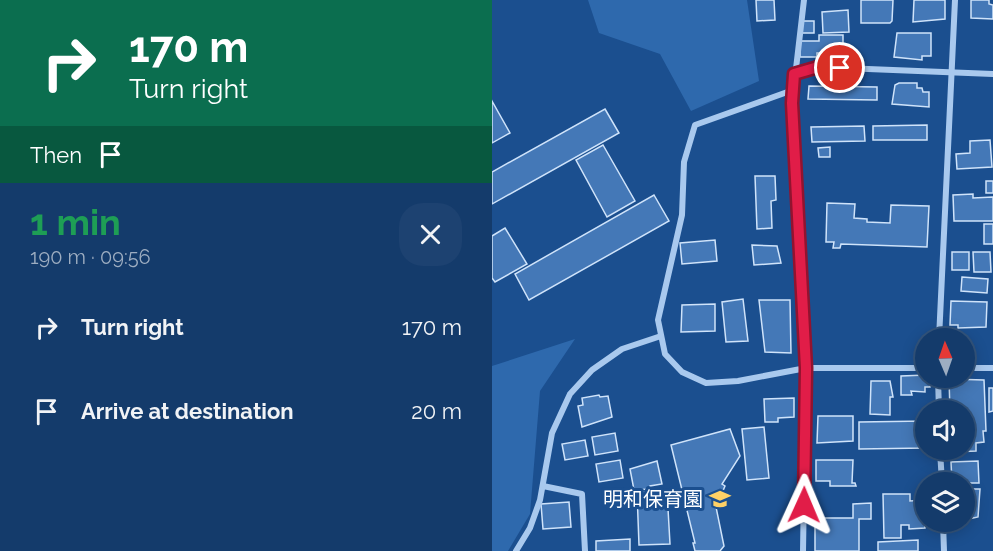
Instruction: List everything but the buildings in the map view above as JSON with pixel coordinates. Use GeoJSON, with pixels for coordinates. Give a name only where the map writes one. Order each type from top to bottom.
{"type":"FeatureCollection","features":[{"type":"Feature","properties":{"kind":"street"},"geometry":{"type":"LineString","coordinates":[[803,551],[806,368],[793,90],[804,0]]}},
{"type":"Feature","properties":{"kind":"street"},"geometry":{"type":"LineString","coordinates":[[940,328],[956,0]]}},
{"type":"Feature","properties":{"kind":"street"},"geometry":{"type":"LineString","coordinates":[[794,74],[818,67],[993,74]]}},
{"type":"Feature","properties":{"kind":"street"},"geometry":{"type":"LineString","coordinates":[[793,90],[695,126],[684,162],[682,215],[658,320],[665,354],[682,372],[706,383],[738,381],[806,368],[915,368]]}},
{"type":"Feature","properties":{"kind":"street"},"geometry":{"type":"LineString","coordinates":[[516,551],[530,528],[543,486],[552,433],[570,394],[592,370],[622,349],[661,336]]}},
{"type":"Feature","properties":{"kind":"street"},"geometry":{"type":"LineString","coordinates":[[975,368],[993,368]]}},
{"type":"Feature","properties":{"kind":"street"},"geometry":{"type":"LineString","coordinates":[[543,486],[582,494],[585,551]]}},
{"type":"Feature","properties":{"kind":"street"},"geometry":{"type":"LineString","coordinates":[[943,532],[944,551]]}},
{"type":"Feature","properties":{"kind":"shaded area"},"geometry":{"type":"Polygon","coordinates":[[[588,0],[747,0],[759,81],[691,111],[660,54],[599,33],[588,0]]]}},
{"type":"Feature","properties":{"kind":"shaded area"},"geometry":{"type":"Polygon","coordinates":[[[575,339],[540,391],[530,514],[508,551],[492,551],[492,366],[575,339]]]}},
{"type":"Feature","properties":{"kind":"place","name":"明和保育園"},"geometry":{"type":"Point","coordinates":[720,499]}},
{"type":"Feature","properties":{"kind":"route"},"geometry":{"type":"LineString","coordinates":[[804,505],[806,368],[792,103],[794,74],[818,67],[840,68]]}}]}
